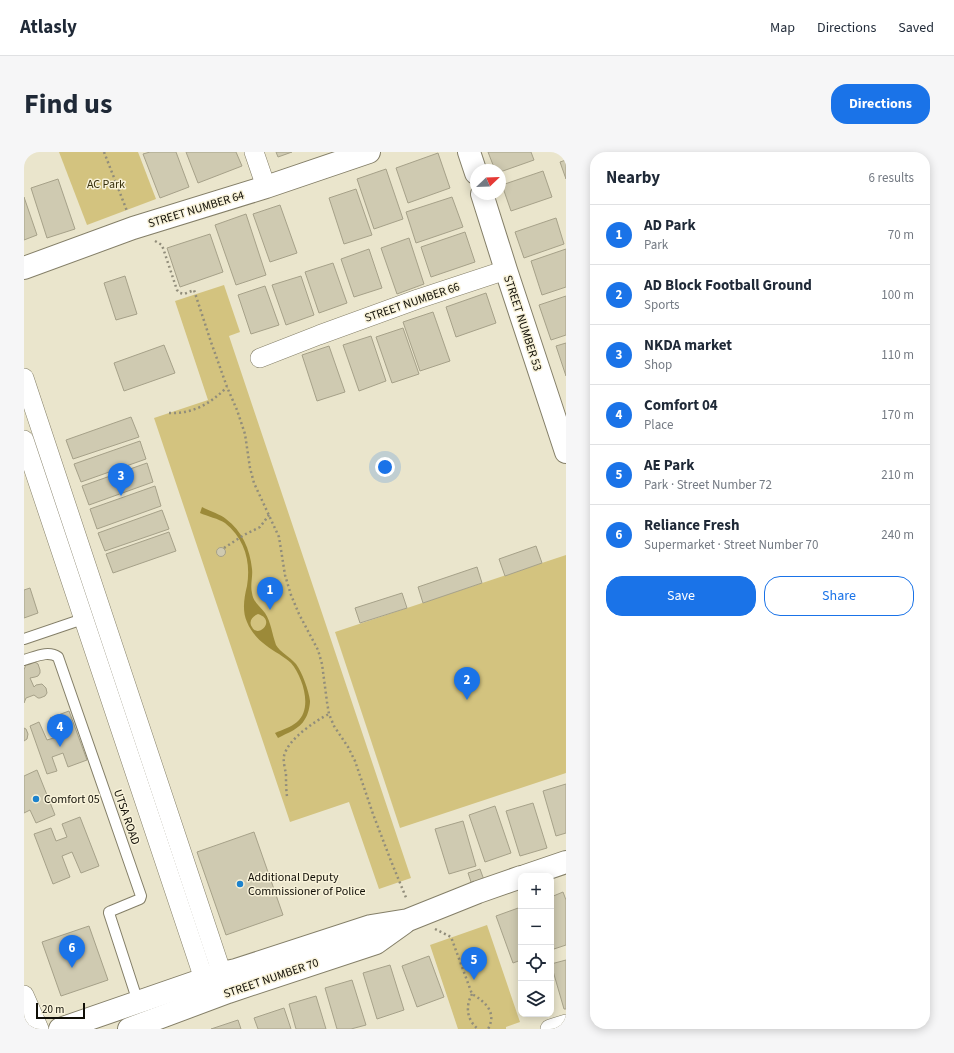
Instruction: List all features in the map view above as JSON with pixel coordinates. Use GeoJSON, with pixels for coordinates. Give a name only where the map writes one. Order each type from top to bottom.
{"type":"FeatureCollection","features":[{"type":"Feature","properties":{"kind":"street"},"geometry":{"type":"LineString","coordinates":[[254,152],[266,187]]}},
{"type":"Feature","properties":{"kind":"street","name":"STREET NUMBER 64"},"geometry":{"type":"LineString","coordinates":[[24,268],[133,228],[266,187],[369,152]]}},
{"type":"Feature","properties":{"kind":"street"},"geometry":{"type":"LineString","coordinates":[[470,152],[473,164]]}},
{"type":"Feature","properties":{"kind":"street","name":"STREET NUMBER 53"},"geometry":{"type":"LineString","coordinates":[[484,200],[566,452]]}},
{"type":"Feature","properties":{"kind":"street","name":"STREET NUMBER 66"},"geometry":{"type":"LineString","coordinates":[[260,358],[418,299],[506,270]]}},
{"type":"Feature","properties":{"kind":"street"},"geometry":{"type":"LineString","coordinates":[[24,378],[216,986]]}},
{"type":"Feature","properties":{"kind":"street"},"geometry":{"type":"LineString","coordinates":[[24,440],[83,619],[216,986]]}},
{"type":"Feature","properties":{"kind":"street"},"geometry":{"type":"LineString","coordinates":[[534,873],[566,862]]}},
{"type":"Feature","properties":{"kind":"street"},"geometry":{"type":"LineString","coordinates":[[60,1029],[138,1002],[216,986],[236,970],[371,926],[411,919],[478,892],[518,878]]}},
{"type":"Feature","properties":{"kind":"street","name":"STREET NUMBER 70"},"geometry":{"type":"LineString","coordinates":[[129,1029],[216,986]]}},
{"type":"Feature","properties":{"kind":"street"},"geometry":{"type":"LineString","coordinates":[[24,995],[39,1029]]}},
{"type":"Feature","properties":{"kind":"street"},"geometry":{"type":"LineString","coordinates":[[550,1029],[566,1024]]}},
{"type":"Feature","properties":{"kind":"lane"},"geometry":{"type":"LineString","coordinates":[[24,639],[83,619]]}},
{"type":"Feature","properties":{"kind":"lane","name":"UTSA ROAD"},"geometry":{"type":"LineString","coordinates":[[24,660],[46,654],[53,654],[58,657],[141,896],[140,899],[109,912],[138,1002]]}},
{"type":"Feature","properties":{"kind":"path"},"geometry":{"type":"LineString","coordinates":[[104,152],[133,228],[162,245],[177,290],[184,294],[194,290],[211,342],[245,434],[250,468],[254,483],[279,537],[285,574],[291,595],[318,650],[322,664],[329,714],[334,726],[348,747],[355,761],[411,919],[451,937],[472,994],[481,999],[490,1011],[492,1019],[488,1029]]}},
{"type":"Feature","properties":{"kind":"path"},"geometry":{"type":"LineString","coordinates":[[168,413],[180,414],[205,405],[217,398],[227,387]]}},
{"type":"Feature","properties":{"kind":"path"},"geometry":{"type":"LineString","coordinates":[[224,548],[260,527],[269,515]]}},
{"type":"Feature","properties":{"kind":"path"},"geometry":{"type":"LineString","coordinates":[[286,796],[284,756],[287,749],[296,737],[308,727],[329,714]]}},
{"type":"Feature","properties":{"kind":"path"},"geometry":{"type":"LineString","coordinates":[[472,994],[468,1001],[467,1012],[471,1021],[478,1029]]}},
{"type":"Feature","properties":{"kind":"green space","name":"AC Park"},"geometry":{"type":"Polygon","coordinates":[[[59,152],[138,152],[156,199],[87,225],[59,152]]]}},
{"type":"Feature","properties":{"kind":"green space"},"geometry":{"type":"Polygon","coordinates":[[[224,285],[240,332],[229,336],[411,878],[379,889],[349,802],[290,822],[154,418],[208,400],[175,301],[224,285]]]}},
{"type":"Feature","properties":{"kind":"green space"},"geometry":{"type":"Polygon","coordinates":[[[566,555],[566,773],[400,828],[335,632],[566,555]]]}},
{"type":"Feature","properties":{"kind":"green space"},"geometry":{"type":"Polygon","coordinates":[[[487,925],[520,1022],[506,1027],[506,1029],[458,1029],[430,945],[487,925]]]}},
{"type":"Feature","properties":{"kind":"shaded area"},"geometry":{"type":"Polygon","coordinates":[[[202,507],[221,516],[232,524],[241,535],[251,562],[251,590],[254,599],[267,617],[276,645],[296,664],[307,687],[310,701],[309,710],[306,717],[297,728],[278,738],[275,733],[297,722],[302,716],[305,701],[302,684],[291,663],[260,641],[245,618],[244,604],[248,568],[242,544],[232,529],[225,523],[200,513],[202,507]],[[258,614],[252,619],[251,625],[255,630],[262,630],[266,624],[266,620],[258,614]]]}},
{"type":"Feature","properties":{"kind":"building"},"geometry":{"type":"Polygon","coordinates":[[[150,152],[176,152],[189,187],[160,198],[143,154],[150,152]]]}},
{"type":"Feature","properties":{"kind":"building"},"geometry":{"type":"Polygon","coordinates":[[[186,152],[236,152],[242,166],[198,183],[186,152]]]}},
{"type":"Feature","properties":{"kind":"building"},"geometry":{"type":"Polygon","coordinates":[[[276,152],[292,152],[278,157],[276,152]]]}},
{"type":"Feature","properties":{"kind":"building"},"geometry":{"type":"Polygon","coordinates":[[[488,152],[531,152],[534,160],[506,170],[506,164],[493,164],[488,152]]]}},
{"type":"Feature","properties":{"kind":"building"},"geometry":{"type":"Polygon","coordinates":[[[438,153],[450,188],[408,203],[396,168],[438,153]]]}},
{"type":"Feature","properties":{"kind":"building"},"geometry":{"type":"Polygon","coordinates":[[[566,160],[566,179],[560,162],[566,160]]]}},
{"type":"Feature","properties":{"kind":"building"},"geometry":{"type":"Polygon","coordinates":[[[386,169],[403,219],[374,229],[357,179],[386,169]]]}},
{"type":"Feature","properties":{"kind":"building"},"geometry":{"type":"Polygon","coordinates":[[[543,171],[552,197],[511,211],[506,197],[506,184],[543,171]]]}},
{"type":"Feature","properties":{"kind":"building"},"geometry":{"type":"Polygon","coordinates":[[[58,179],[75,229],[47,238],[31,188],[58,179]]]}},
{"type":"Feature","properties":{"kind":"building"},"geometry":{"type":"Polygon","coordinates":[[[356,189],[372,235],[344,244],[329,198],[356,189]]]}},
{"type":"Feature","properties":{"kind":"building"},"geometry":{"type":"Polygon","coordinates":[[[24,197],[37,235],[24,240],[24,197]]]}},
{"type":"Feature","properties":{"kind":"building"},"geometry":{"type":"Polygon","coordinates":[[[452,197],[463,227],[416,243],[406,212],[452,197]]]}},
{"type":"Feature","properties":{"kind":"building"},"geometry":{"type":"Polygon","coordinates":[[[280,205],[297,253],[270,262],[253,214],[280,205]]]}},
{"type":"Feature","properties":{"kind":"building"},"geometry":{"type":"Polygon","coordinates":[[[246,214],[266,275],[236,285],[215,225],[246,214]]]}},
{"type":"Feature","properties":{"kind":"building"},"geometry":{"type":"Polygon","coordinates":[[[556,218],[564,244],[524,258],[515,232],[556,218]]]}},
{"type":"Feature","properties":{"kind":"building"},"geometry":{"type":"Polygon","coordinates":[[[465,232],[475,262],[431,277],[421,247],[465,232]]]}},
{"type":"Feature","properties":{"kind":"building"},"geometry":{"type":"Polygon","coordinates":[[[210,234],[223,272],[180,287],[167,248],[210,234]]]}},
{"type":"Feature","properties":{"kind":"building"},"geometry":{"type":"Polygon","coordinates":[[[409,238],[424,284],[397,294],[381,248],[409,238]]]}},
{"type":"Feature","properties":{"kind":"building"},"geometry":{"type":"Polygon","coordinates":[[[369,249],[382,288],[354,297],[341,259],[369,249]]]}},
{"type":"Feature","properties":{"kind":"building"},"geometry":{"type":"Polygon","coordinates":[[[566,249],[566,287],[542,295],[531,261],[566,249]]]}},
{"type":"Feature","properties":{"kind":"building"},"geometry":{"type":"Polygon","coordinates":[[[333,263],[347,303],[319,313],[305,272],[333,263]]]}},
{"type":"Feature","properties":{"kind":"building"},"geometry":{"type":"Polygon","coordinates":[[[125,276],[137,314],[116,320],[104,283],[125,276]]]}},
{"type":"Feature","properties":{"kind":"building"},"geometry":{"type":"Polygon","coordinates":[[[301,276],[314,315],[286,325],[272,285],[301,276]]]}},
{"type":"Feature","properties":{"kind":"building"},"geometry":{"type":"Polygon","coordinates":[[[265,286],[279,325],[251,334],[238,295],[265,286]]]}},
{"type":"Feature","properties":{"kind":"building"},"geometry":{"type":"Polygon","coordinates":[[[486,293],[496,323],[456,337],[446,307],[486,293]]]}},
{"type":"Feature","properties":{"kind":"building"},"geometry":{"type":"Polygon","coordinates":[[[566,296],[566,335],[551,340],[539,305],[566,296]]]}},
{"type":"Feature","properties":{"kind":"building"},"geometry":{"type":"Polygon","coordinates":[[[433,312],[450,361],[420,371],[403,322],[433,312]]]}},
{"type":"Feature","properties":{"kind":"building"},"geometry":{"type":"Polygon","coordinates":[[[403,328],[419,374],[392,383],[376,337],[403,328]]]}},
{"type":"Feature","properties":{"kind":"building"},"geometry":{"type":"Polygon","coordinates":[[[371,336],[386,381],[359,391],[343,345],[371,336]]]}},
{"type":"Feature","properties":{"kind":"building"},"geometry":{"type":"Polygon","coordinates":[[[566,343],[566,376],[556,346],[566,343]]]}},
{"type":"Feature","properties":{"kind":"building"},"geometry":{"type":"Polygon","coordinates":[[[164,345],[175,373],[124,391],[114,363],[164,345]]]}},
{"type":"Feature","properties":{"kind":"building"},"geometry":{"type":"Polygon","coordinates":[[[329,346],[345,392],[317,401],[302,355],[329,346]]]}},
{"type":"Feature","properties":{"kind":"building"},"geometry":{"type":"Polygon","coordinates":[[[131,417],[139,437],[73,459],[66,440],[131,417]]]}},
{"type":"Feature","properties":{"kind":"building"},"geometry":{"type":"Polygon","coordinates":[[[140,441],[146,459],[81,482],[74,464],[140,441]]]}},
{"type":"Feature","properties":{"kind":"building"},"geometry":{"type":"Polygon","coordinates":[[[147,463],[153,482],[89,505],[82,486],[147,463]]]}},
{"type":"Feature","properties":{"kind":"building"},"geometry":{"type":"Polygon","coordinates":[[[155,486],[161,506],[97,529],[90,509],[155,486]]]}},
{"type":"Feature","properties":{"kind":"building"},"geometry":{"type":"Polygon","coordinates":[[[162,510],[169,529],[105,551],[98,533],[162,510]]]}},
{"type":"Feature","properties":{"kind":"building"},"geometry":{"type":"Polygon","coordinates":[[[169,532],[176,551],[113,573],[106,554],[169,532]]]}},
{"type":"Feature","properties":{"kind":"building"},"geometry":{"type":"Polygon","coordinates":[[[536,546],[542,563],[505,576],[499,559],[536,546]]]}},
{"type":"Feature","properties":{"kind":"building"},"geometry":{"type":"Polygon","coordinates":[[[221,547],[226,552],[221,557],[216,552],[221,547]]]}},
{"type":"Feature","properties":{"kind":"building"},"geometry":{"type":"Polygon","coordinates":[[[477,567],[482,583],[423,603],[418,587],[477,567]]]}},
{"type":"Feature","properties":{"kind":"building"},"geometry":{"type":"Polygon","coordinates":[[[30,588],[38,613],[24,618],[24,590],[30,588]]]}},
{"type":"Feature","properties":{"kind":"building"},"geometry":{"type":"Polygon","coordinates":[[[402,593],[407,608],[360,623],[355,608],[402,593]]]}},
{"type":"Feature","properties":{"kind":"building"},"geometry":{"type":"Polygon","coordinates":[[[32,662],[38,664],[40,670],[38,676],[30,678],[34,687],[42,684],[46,688],[47,693],[45,696],[40,698],[34,695],[26,698],[24,703],[24,670],[26,664],[32,662]]]}},
{"type":"Feature","properties":{"kind":"building"},"geometry":{"type":"Polygon","coordinates":[[[69,711],[87,760],[68,767],[63,753],[52,757],[57,771],[47,774],[30,726],[39,722],[47,740],[57,737],[50,718],[69,711]]]}},
{"type":"Feature","properties":{"kind":"building"},"geometry":{"type":"Polygon","coordinates":[[[24,728],[28,734],[27,739],[24,741],[24,728]]]}},
{"type":"Feature","properties":{"kind":"building","name":"Comfort 05"},"geometry":{"type":"Polygon","coordinates":[[[37,770],[55,815],[36,823],[30,810],[24,813],[24,776],[37,770]]]}},
{"type":"Feature","properties":{"kind":"building"},"geometry":{"type":"Polygon","coordinates":[[[566,784],[566,833],[556,836],[543,791],[566,784]]]}},
{"type":"Feature","properties":{"kind":"building"},"geometry":{"type":"Polygon","coordinates":[[[533,803],[547,848],[520,856],[506,811],[533,803]]]}},
{"type":"Feature","properties":{"kind":"building"},"geometry":{"type":"Polygon","coordinates":[[[495,806],[511,853],[485,862],[469,815],[495,806]]]}},
{"type":"Feature","properties":{"kind":"building"},"geometry":{"type":"Polygon","coordinates":[[[80,817],[99,866],[81,873],[72,852],[62,856],[70,877],[53,884],[34,834],[51,828],[56,841],[67,837],[62,824],[80,817]]]}},
{"type":"Feature","properties":{"kind":"building"},"geometry":{"type":"Polygon","coordinates":[[[463,821],[476,866],[449,874],[435,829],[463,821]]]}},
{"type":"Feature","properties":{"kind":"building","name":"Additional Deputy Commissioner of Police"},"geometry":{"type":"Polygon","coordinates":[[[254,832],[283,915],[226,935],[197,852],[254,832]]]}},
{"type":"Feature","properties":{"kind":"building"},"geometry":{"type":"Polygon","coordinates":[[[480,869],[484,880],[472,885],[468,873],[480,869]]]}},
{"type":"Feature","properties":{"kind":"building"},"geometry":{"type":"Polygon","coordinates":[[[563,892],[566,900],[566,945],[554,949],[554,909],[554,896],[563,892]]]}},
{"type":"Feature","properties":{"kind":"building"},"geometry":{"type":"Polygon","coordinates":[[[518,908],[518,961],[513,963],[496,916],[518,908]]]}},
{"type":"Feature","properties":{"kind":"building"},"geometry":{"type":"Polygon","coordinates":[[[89,926],[108,980],[61,996],[42,942],[89,926]]]}},
{"type":"Feature","properties":{"kind":"building"},"geometry":{"type":"Polygon","coordinates":[[[429,956],[444,997],[417,1007],[402,966],[429,956]]]}},
{"type":"Feature","properties":{"kind":"building"},"geometry":{"type":"Polygon","coordinates":[[[566,960],[566,1009],[564,1009],[554,974],[554,963],[566,960]]]}},
{"type":"Feature","properties":{"kind":"building"},"geometry":{"type":"Polygon","coordinates":[[[390,965],[404,1010],[377,1019],[363,973],[390,965]]]}},
{"type":"Feature","properties":{"kind":"building"},"geometry":{"type":"Polygon","coordinates":[[[352,980],[366,1025],[351,1029],[337,1029],[325,988],[352,980]]]}},
{"type":"Feature","properties":{"kind":"building"},"geometry":{"type":"Polygon","coordinates":[[[316,996],[326,1029],[296,1029],[289,1004],[316,996]]]}},
{"type":"Feature","properties":{"kind":"building"},"geometry":{"type":"Polygon","coordinates":[[[284,1008],[291,1029],[258,1029],[254,1018],[284,1008]]]}},
{"type":"Feature","properties":{"kind":"building"},"geometry":{"type":"Polygon","coordinates":[[[238,1020],[241,1029],[211,1029],[238,1020]]]}},
{"type":"Feature","properties":{"kind":"place","name":"NKDA market"},"geometry":{"type":"Point","coordinates":[121,496]}},
{"type":"Feature","properties":{"kind":"place","name":"AD Park"},"geometry":{"type":"Point","coordinates":[270,610]}},
{"type":"Feature","properties":{"kind":"place","name":"AD Block Football Ground"},"geometry":{"type":"Point","coordinates":[467,700]}},
{"type":"Feature","properties":{"kind":"place","name":"Comfort 04"},"geometry":{"type":"Point","coordinates":[60,747]}},
{"type":"Feature","properties":{"kind":"place","name":"Comfort 05"},"geometry":{"type":"Point","coordinates":[36,799]}},
{"type":"Feature","properties":{"kind":"place","name":"Additional Deputy Commissioner of Police"},"geometry":{"type":"Point","coordinates":[240,884]}},
{"type":"Feature","properties":{"kind":"place","name":"Reliance Fresh"},"geometry":{"type":"Point","coordinates":[72,968]}},
{"type":"Feature","properties":{"kind":"place","name":"AE Park"},"geometry":{"type":"Point","coordinates":[474,980]}}]}
